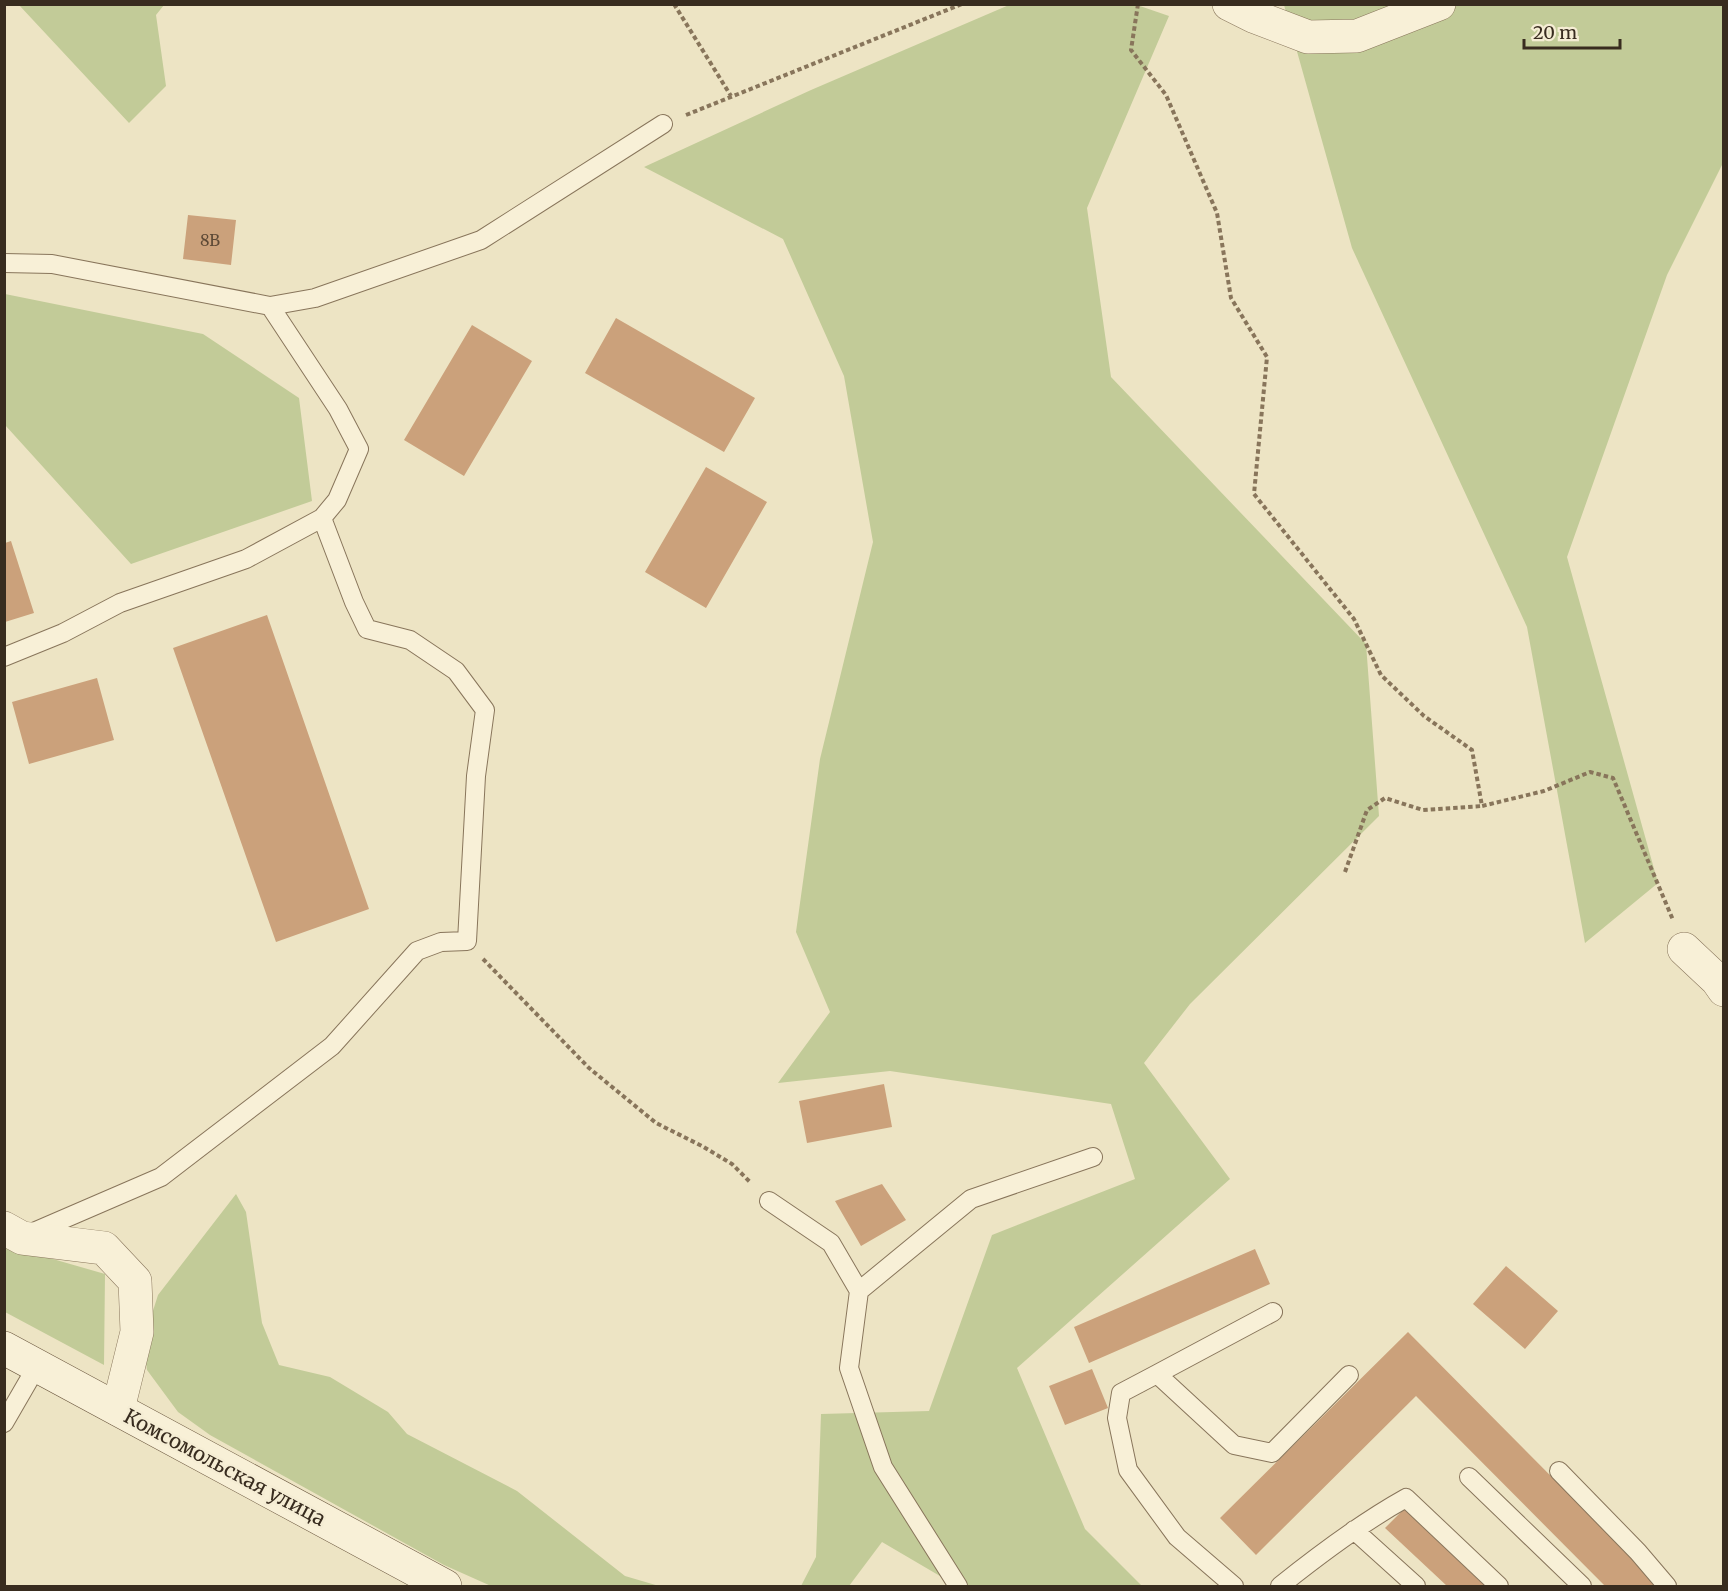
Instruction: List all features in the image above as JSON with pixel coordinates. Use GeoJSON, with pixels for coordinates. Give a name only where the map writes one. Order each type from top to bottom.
{"type":"FeatureCollection","features":[{"type":"Feature","properties":{"kind":"street"},"geometry":{"type":"LineString","coordinates":[[1229,4],[1253,16],[1308,37],[1357,36],[1439,4]]}},
{"type":"Feature","properties":{"kind":"street"},"geometry":{"type":"LineString","coordinates":[[1684,949],[1717,980],[1724,990]]}},
{"type":"Feature","properties":{"kind":"street"},"geometry":{"type":"LineString","coordinates":[[13,1233],[104,1248],[135,1281],[137,1332],[117,1409]]}},
{"type":"Feature","properties":{"kind":"street","name":"Комсомольская улица"},"geometry":{"type":"LineString","coordinates":[[4,1348],[444,1587]]}},
{"type":"Feature","properties":{"kind":"lane"},"geometry":{"type":"LineString","coordinates":[[4,263],[52,264],[270,306],[315,298],[482,240],[663,124]]}},
{"type":"Feature","properties":{"kind":"lane"},"geometry":{"type":"LineString","coordinates":[[4,657],[63,633],[120,603],[246,559],[322,518],[337,500],[359,449],[338,409],[270,306]]}},
{"type":"Feature","properties":{"kind":"lane"},"geometry":{"type":"LineString","coordinates":[[13,1233],[161,1177],[332,1046],[417,951],[441,942],[467,940],[476,776],[485,710],[456,671],[410,640],[367,629],[354,602],[322,518]]}},
{"type":"Feature","properties":{"kind":"lane"},"geometry":{"type":"LineString","coordinates":[[859,1291],[971,1199],[1093,1157]]}},
{"type":"Feature","properties":{"kind":"lane"},"geometry":{"type":"LineString","coordinates":[[769,1201],[831,1243],[859,1291],[849,1368],[883,1467],[958,1587]]}},
{"type":"Feature","properties":{"kind":"lane"},"geometry":{"type":"LineString","coordinates":[[1234,1587],[1177,1537],[1128,1470],[1118,1418],[1121,1393],[1273,1312]]}},
{"type":"Feature","properties":{"kind":"lane"},"geometry":{"type":"LineString","coordinates":[[4,1423],[37,1366]]}},
{"type":"Feature","properties":{"kind":"lane"},"geometry":{"type":"LineString","coordinates":[[1157,1374],[1234,1444],[1272,1453],[1349,1376]]}},
{"type":"Feature","properties":{"kind":"lane"},"geometry":{"type":"LineString","coordinates":[[1559,1471],[1638,1552],[1667,1587]]}},
{"type":"Feature","properties":{"kind":"lane"},"geometry":{"type":"LineString","coordinates":[[1468,1478],[1582,1587]]}},
{"type":"Feature","properties":{"kind":"lane"},"geometry":{"type":"LineString","coordinates":[[1280,1587],[1354,1530],[1406,1498],[1499,1587]]}},
{"type":"Feature","properties":{"kind":"lane"},"geometry":{"type":"LineString","coordinates":[[1354,1530],[1416,1587]]}},
{"type":"Feature","properties":{"kind":"path"},"geometry":{"type":"LineString","coordinates":[[674,4],[731,96]]}},
{"type":"Feature","properties":{"kind":"path"},"geometry":{"type":"LineString","coordinates":[[663,124],[962,4]]}},
{"type":"Feature","properties":{"kind":"path"},"geometry":{"type":"LineString","coordinates":[[1138,4],[1131,50],[1167,95],[1217,213],[1232,298],[1267,357],[1254,494],[1354,619],[1381,675],[1424,716],[1472,750],[1482,806]]}},
{"type":"Feature","properties":{"kind":"path"},"geometry":{"type":"LineString","coordinates":[[1345,872],[1367,810],[1385,798],[1423,810],[1482,806],[1544,791],[1590,772],[1613,778],[1684,949]]}},
{"type":"Feature","properties":{"kind":"path"},"geometry":{"type":"LineString","coordinates":[[467,940],[503,981],[589,1068],[656,1123],[732,1164],[769,1201]]}},
{"type":"Feature","properties":{"kind":"green space"},"geometry":{"type":"Polygon","coordinates":[[[19,5],[164,5],[156,15],[166,86],[129,123],[19,5]]]}},
{"type":"Feature","properties":{"kind":"green space"},"geometry":{"type":"Polygon","coordinates":[[[1009,5],[1137,5],[1169,16],[1087,208],[1111,377],[1366,644],[1379,816],[1190,1004],[1144,1063],[1230,1179],[1017,1368],[1085,1529],[1142,1586],[957,1586],[882,1542],[849,1586],[801,1586],[816,1557],[821,1414],[929,1411],[992,1235],[1135,1179],[1111,1104],[890,1071],[778,1083],[830,1012],[796,932],[820,759],[873,542],[844,376],[783,239],[644,167],[811,90],[1009,5]]]}},
{"type":"Feature","properties":{"kind":"green space"},"geometry":{"type":"Polygon","coordinates":[[[1284,5],[1723,5],[1723,163],[1667,275],[1567,557],[1658,883],[1585,943],[1527,627],[1352,248],[1284,5]]]}},
{"type":"Feature","properties":{"kind":"green space"},"geometry":{"type":"Polygon","coordinates":[[[5,294],[203,334],[299,398],[312,501],[131,564],[5,425],[5,294]]]}},
{"type":"Feature","properties":{"kind":"green space"},"geometry":{"type":"Polygon","coordinates":[[[236,1194],[246,1212],[262,1323],[279,1365],[330,1377],[388,1412],[407,1434],[517,1491],[625,1576],[659,1586],[491,1586],[444,1565],[210,1435],[178,1412],[147,1370],[143,1342],[158,1295],[236,1194]]]}},
{"type":"Feature","properties":{"kind":"green space"},"geometry":{"type":"Polygon","coordinates":[[[4,1245],[105,1274],[104,1365],[5,1312],[4,1245]]]}},
{"type":"Feature","properties":{"kind":"building"},"geometry":{"type":"Polygon","coordinates":[[[188,215],[236,220],[231,265],[183,259],[188,215]]]}},
{"type":"Feature","properties":{"kind":"building"},"geometry":{"type":"Polygon","coordinates":[[[616,318],[755,398],[724,452],[585,373],[616,318]]]}},
{"type":"Feature","properties":{"kind":"building"},"geometry":{"type":"Polygon","coordinates":[[[472,325],[532,361],[464,476],[404,440],[472,325]]]}},
{"type":"Feature","properties":{"kind":"building"},"geometry":{"type":"Polygon","coordinates":[[[706,467],[767,502],[706,608],[645,572],[706,467]]]}},
{"type":"Feature","properties":{"kind":"building"},"geometry":{"type":"Polygon","coordinates":[[[11,541],[34,613],[5,622],[5,543],[11,541]]]}},
{"type":"Feature","properties":{"kind":"building"},"geometry":{"type":"Polygon","coordinates":[[[267,615],[369,909],[276,942],[173,648],[267,615]]]}},
{"type":"Feature","properties":{"kind":"building"},"geometry":{"type":"Polygon","coordinates":[[[97,678],[114,740],[29,764],[12,702],[97,678]]]}},
{"type":"Feature","properties":{"kind":"building"},"geometry":{"type":"Polygon","coordinates":[[[884,1084],[892,1127],[807,1143],[799,1101],[884,1084]]]}},
{"type":"Feature","properties":{"kind":"building"},"geometry":{"type":"Polygon","coordinates":[[[882,1184],[906,1220],[861,1246],[835,1201],[882,1184]]]}},
{"type":"Feature","properties":{"kind":"building"},"geometry":{"type":"Polygon","coordinates":[[[1255,1249],[1270,1284],[1089,1363],[1074,1327],[1255,1249]]]}},
{"type":"Feature","properties":{"kind":"building"},"geometry":{"type":"Polygon","coordinates":[[[1506,1266],[1558,1311],[1525,1349],[1473,1304],[1506,1266]]]}},
{"type":"Feature","properties":{"kind":"building"},"geometry":{"type":"Polygon","coordinates":[[[1408,1332],[1660,1586],[1605,1586],[1416,1396],[1256,1555],[1220,1518],[1408,1332]]]}},
{"type":"Feature","properties":{"kind":"building"},"geometry":{"type":"Polygon","coordinates":[[[1092,1369],[1108,1408],[1065,1425],[1049,1386],[1092,1369]]]}},
{"type":"Feature","properties":{"kind":"building"},"geometry":{"type":"Polygon","coordinates":[[[1404,1509],[1485,1586],[1447,1586],[1385,1528],[1404,1509]]]}}]}
